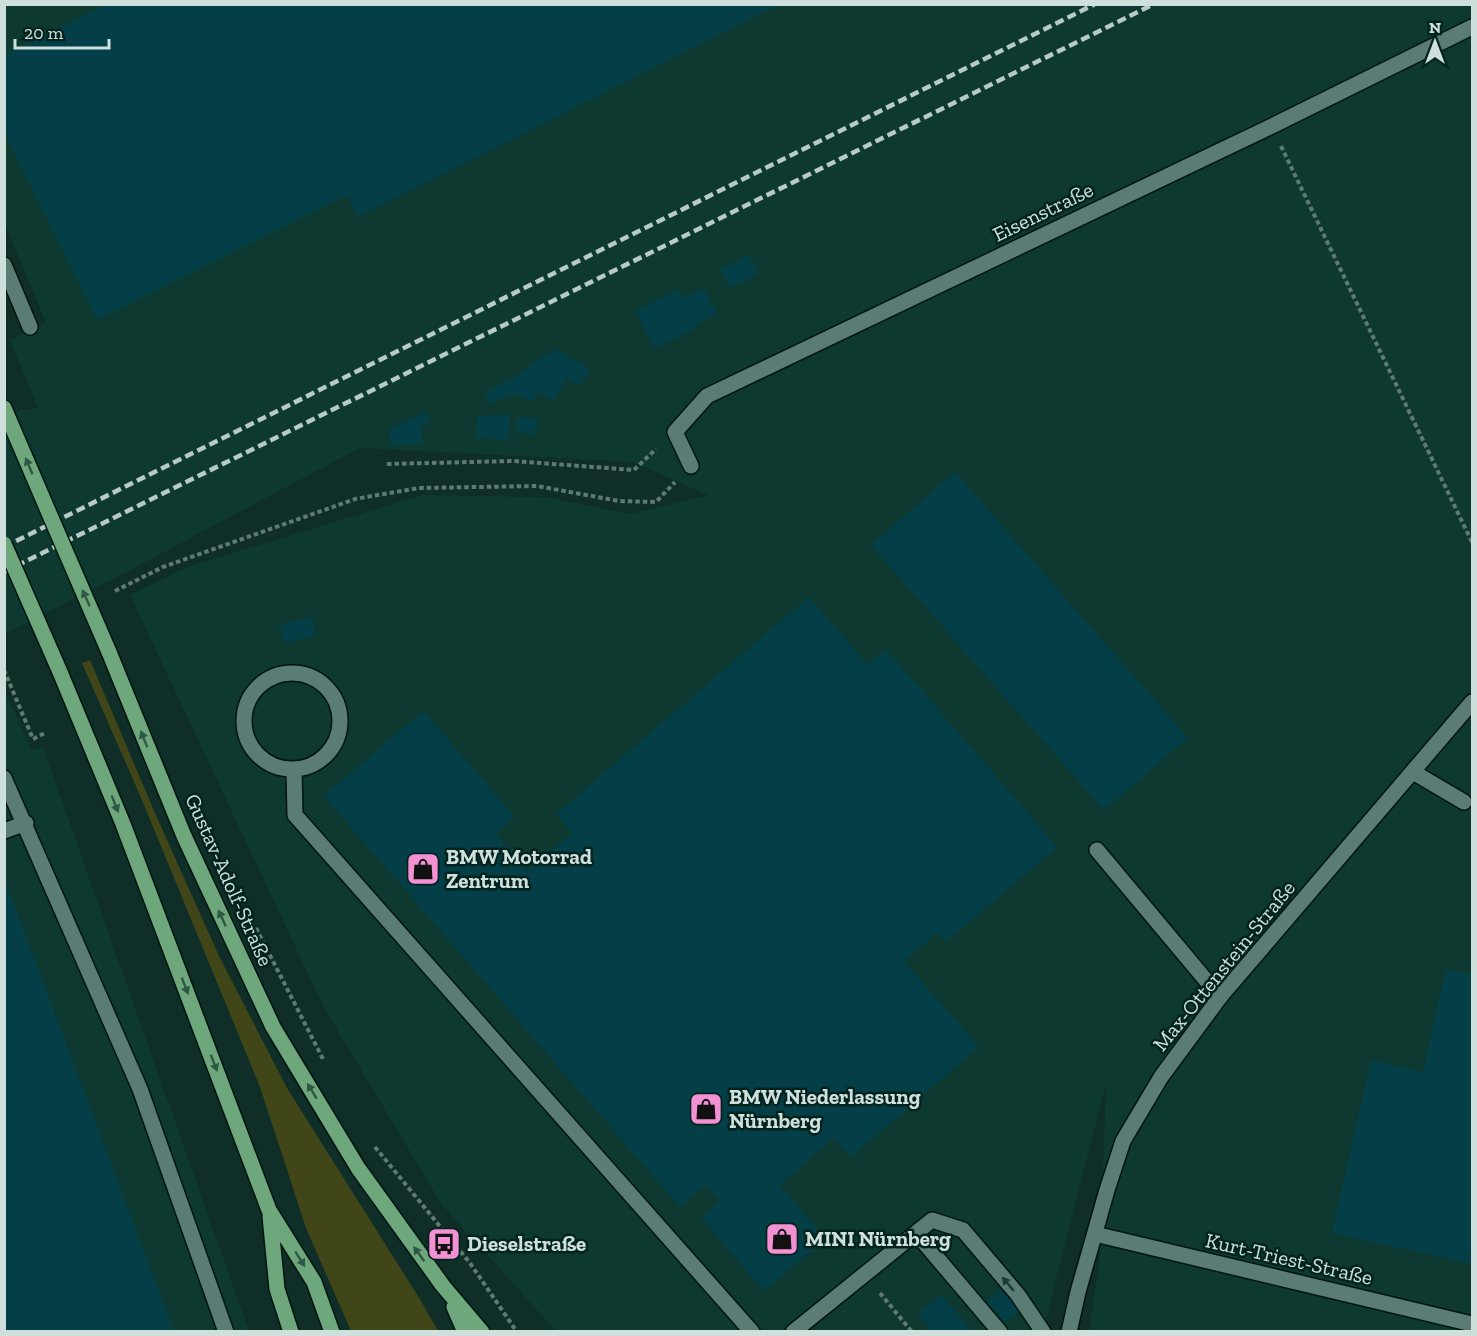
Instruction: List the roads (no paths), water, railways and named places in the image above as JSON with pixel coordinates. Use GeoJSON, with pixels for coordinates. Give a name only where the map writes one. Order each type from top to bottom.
{"type":"FeatureCollection","features":[{"type":"Feature","properties":{"kind":"main road","name":"Gustav-Adolf-Straße"},"geometry":{"type":"LineString","coordinates":[[4,408],[109,652],[184,836],[273,1027],[358,1168],[443,1286],[482,1332]]}},
{"type":"Feature","properties":{"kind":"main road"},"geometry":{"type":"LineString","coordinates":[[4,544],[123,825],[269,1210],[314,1282],[332,1332]]}},
{"type":"Feature","properties":{"kind":"main road"},"geometry":{"type":"LineString","coordinates":[[269,1210],[277,1289],[291,1332]]}},
{"type":"Feature","properties":{"kind":"main road"},"geometry":{"type":"LineString","coordinates":[[443,1286],[465,1332]]}},
{"type":"Feature","properties":{"kind":"street","name":"Eisenstraße"},"geometry":{"type":"LineString","coordinates":[[691,466],[675,432],[707,396],[1272,126],[1473,27]]}},
{"type":"Feature","properties":{"kind":"street"},"geometry":{"type":"LineString","coordinates":[[4,265],[30,327]]}},
{"type":"Feature","properties":{"kind":"street"},"geometry":{"type":"LineString","coordinates":[[285,673],[302,673],[317,679],[329,689],[337,702],[340,718],[339,733],[333,747],[322,759],[294,770],[277,768],[262,760],[251,748],[244,733],[243,717],[247,701],[256,688],[269,678],[285,673]]}},
{"type":"Feature","properties":{"kind":"street","name":"Max-Ottenstein-Straße"},"geometry":{"type":"LineString","coordinates":[[1070,1332],[1078,1292],[1123,1141],[1161,1077],[1220,997],[1473,702]]}},
{"type":"Feature","properties":{"kind":"street"},"geometry":{"type":"LineString","coordinates":[[294,770],[295,815],[752,1332]]}},
{"type":"Feature","properties":{"kind":"street"},"geometry":{"type":"LineString","coordinates":[[1413,772],[1464,802]]}},
{"type":"Feature","properties":{"kind":"street"},"geometry":{"type":"LineString","coordinates":[[4,778],[140,1089],[226,1332]]}},
{"type":"Feature","properties":{"kind":"street"},"geometry":{"type":"LineString","coordinates":[[4,831],[26,824]]}},
{"type":"Feature","properties":{"kind":"street"},"geometry":{"type":"LineString","coordinates":[[1097,850],[1220,997]]}},
{"type":"Feature","properties":{"kind":"street"},"geometry":{"type":"LineString","coordinates":[[793,1332],[932,1220],[963,1230],[1018,1295],[1043,1332]]}},
{"type":"Feature","properties":{"kind":"street"},"geometry":{"type":"LineString","coordinates":[[916,1233],[1000,1332]]}},
{"type":"Feature","properties":{"kind":"street","name":"Kurt-Triest-Straße"},"geometry":{"type":"LineString","coordinates":[[1095,1234],[1473,1324]]}},
{"type":"Feature","properties":{"kind":"railway"},"geometry":{"type":"LineString","coordinates":[[4,547],[1095,4]]}},
{"type":"Feature","properties":{"kind":"railway"},"geometry":{"type":"LineString","coordinates":[[4,572],[1154,4]]}},
{"type":"Feature","properties":{"kind":"place","name":"BMW Motorrad Zentrum"},"geometry":{"type":"Point","coordinates":[423,869]}},
{"type":"Feature","properties":{"kind":"place","name":"BMW Niederlassung Nürnberg"},"geometry":{"type":"Point","coordinates":[706,1109]}},
{"type":"Feature","properties":{"kind":"place","name":"MINI Nürnberg"},"geometry":{"type":"Point","coordinates":[782,1239]}},
{"type":"Feature","properties":{"kind":"place","name":"Dieselstraße"},"geometry":{"type":"Point","coordinates":[444,1244]}}]}
